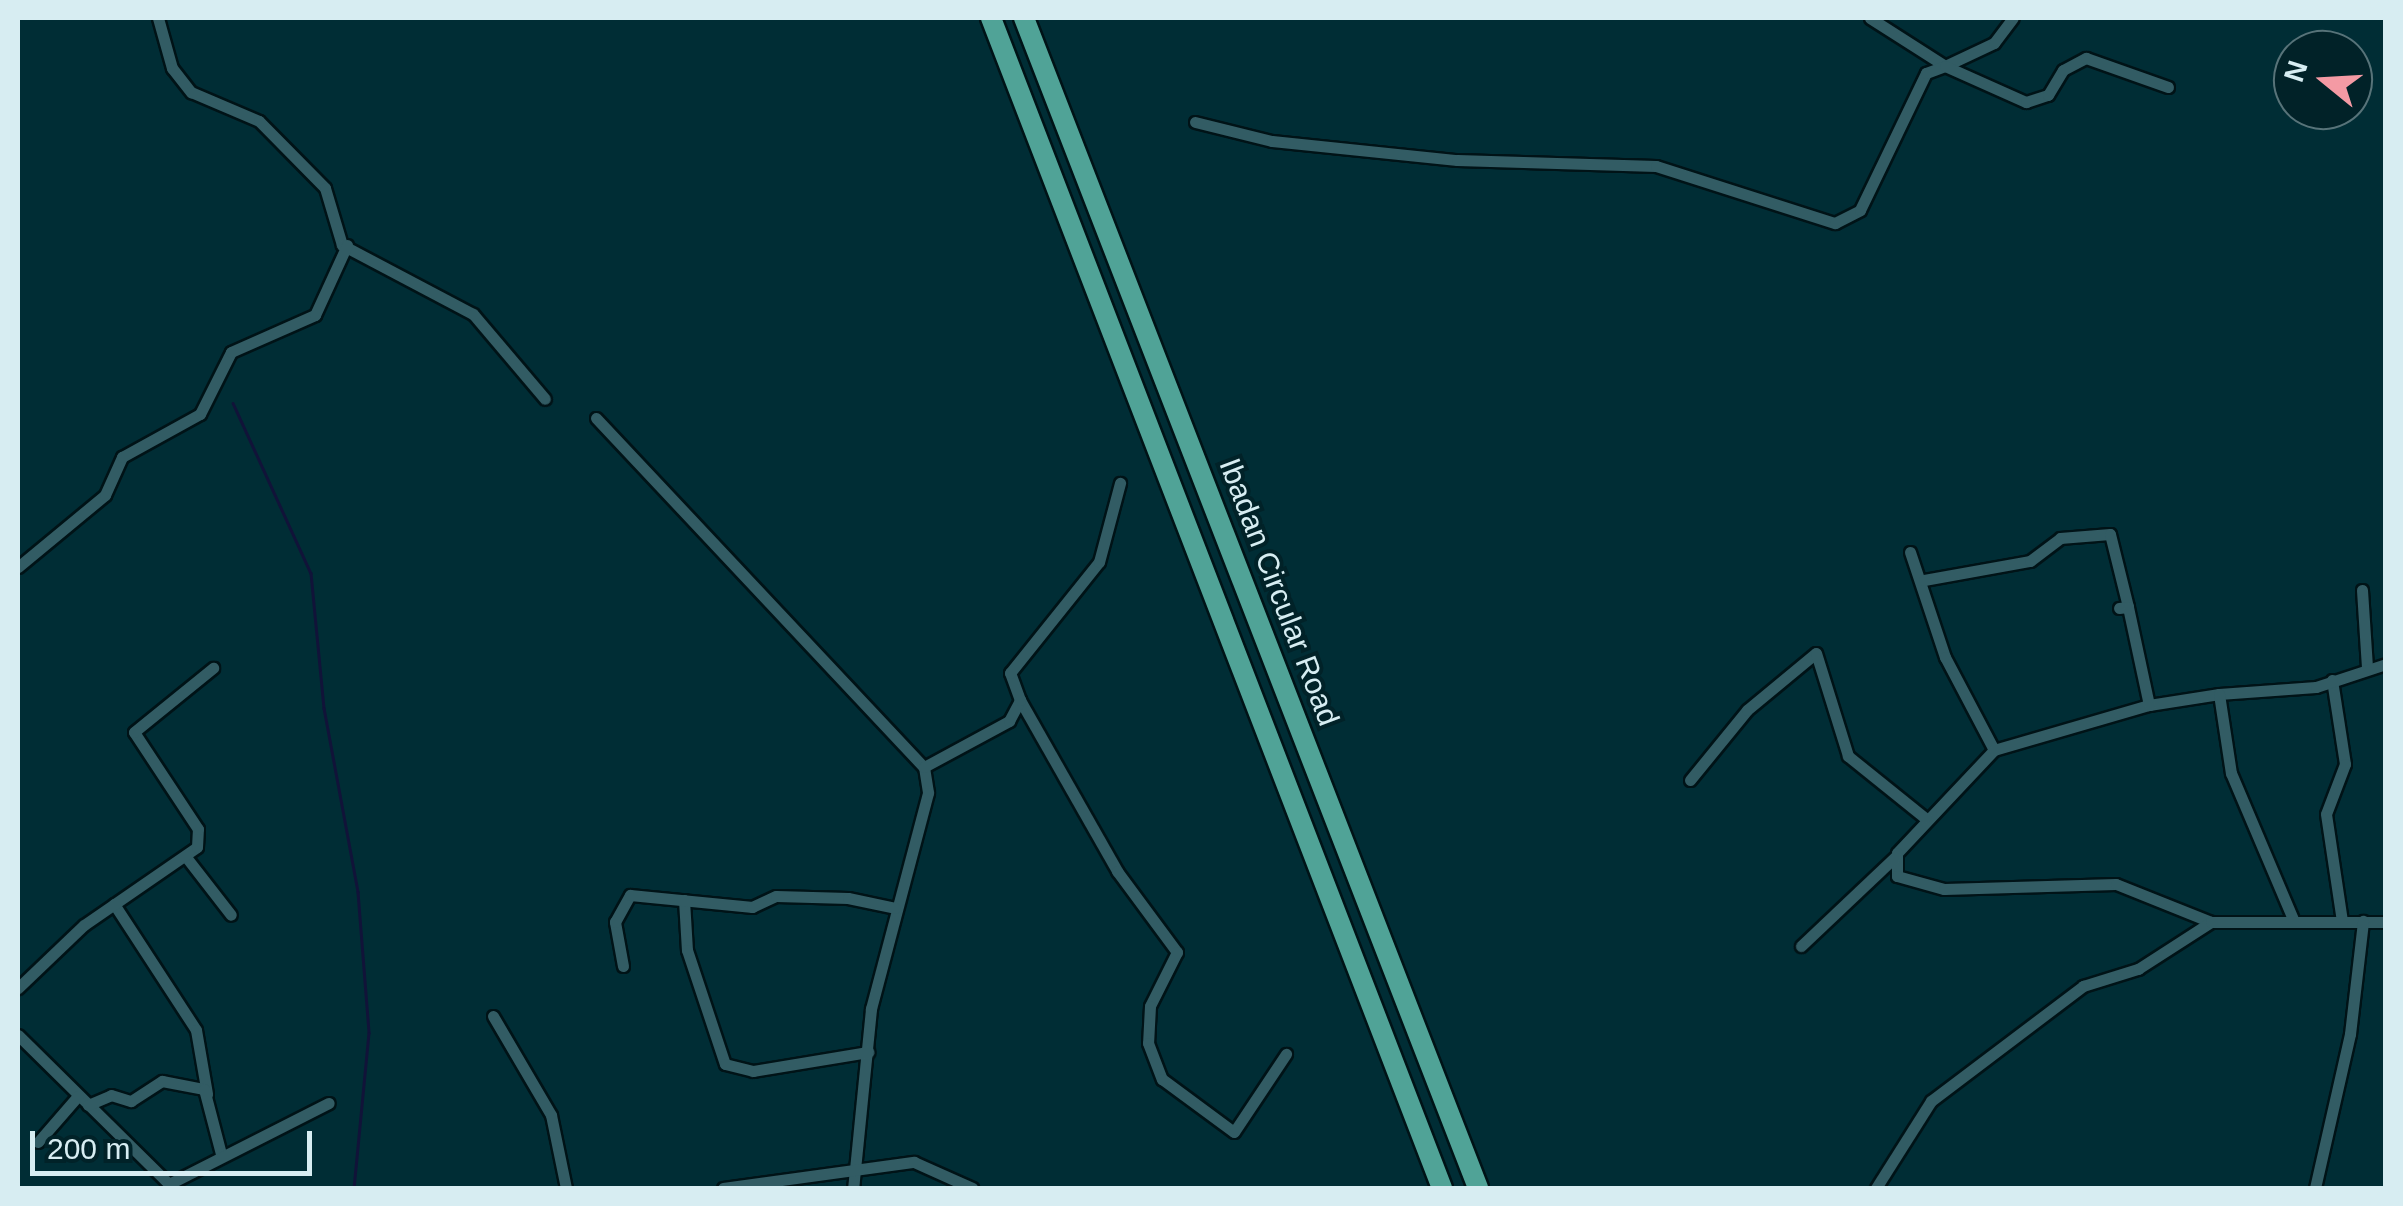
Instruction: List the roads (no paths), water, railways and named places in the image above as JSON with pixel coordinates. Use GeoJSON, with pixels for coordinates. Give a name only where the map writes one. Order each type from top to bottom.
{"type":"FeatureCollection","features":[{"type":"Feature","properties":{"kind":"highway"},"geometry":{"type":"LineString","coordinates":[[991,18],[1442,1188]]}},
{"type":"Feature","properties":{"kind":"highway","name":"Ibadan Circular Road"},"geometry":{"type":"LineString","coordinates":[[1024,18],[1478,1188]]}},
{"type":"Feature","properties":{"kind":"street"},"geometry":{"type":"LineString","coordinates":[[18,567],[106,495],[122,457],[200,414],[232,352],[316,315],[347,246],[332,197],[287,142],[191,92],[172,68],[158,18]]}},
{"type":"Feature","properties":{"kind":"street"},"geometry":{"type":"LineString","coordinates":[[1870,18],[1945,66],[2026,102],[2048,96],[2063,70],[2086,58],[2168,87]]}},
{"type":"Feature","properties":{"kind":"street"},"geometry":{"type":"LineString","coordinates":[[1194,122],[1272,141],[1457,160],[1642,164],[1835,223],[1860,210],[1912,94],[1945,66],[1994,43],[2013,18]]}},
{"type":"Feature","properties":{"kind":"street"},"geometry":{"type":"LineString","coordinates":[[347,246],[473,314],[545,399]]}},
{"type":"Feature","properties":{"kind":"street"},"geometry":{"type":"LineString","coordinates":[[596,418],[924,767],[928,793],[895,908],[868,1052],[853,1188]]}},
{"type":"Feature","properties":{"kind":"street"},"geometry":{"type":"LineString","coordinates":[[1120,483],[1098,562],[1010,673],[1020,700],[1118,871],[1177,952],[1150,1006],[1148,1042],[1162,1079],[1234,1132],[1286,1054]]}},
{"type":"Feature","properties":{"kind":"street"},"geometry":{"type":"LineString","coordinates":[[1924,580],[2030,561],[2060,538],[2110,534],[2123,608],[2149,705]]}},
{"type":"Feature","properties":{"kind":"street"},"geometry":{"type":"LineString","coordinates":[[1910,552],[1924,580],[1946,656],[1994,750]]}},
{"type":"Feature","properties":{"kind":"street"},"geometry":{"type":"LineString","coordinates":[[2362,590],[2367,667]]}},
{"type":"Feature","properties":{"kind":"street"},"geometry":{"type":"LineString","coordinates":[[1690,780],[1747,710],[1816,653],[1848,756],[1925,818]]}},
{"type":"Feature","properties":{"kind":"street"},"geometry":{"type":"LineString","coordinates":[[1802,946],[1898,853],[1925,818],[1984,770],[1994,750],[2149,705],[2332,680],[2386,664]]}},
{"type":"Feature","properties":{"kind":"street"},"geometry":{"type":"LineString","coordinates":[[18,988],[114,904],[186,858],[198,829],[134,732],[213,668]]}},
{"type":"Feature","properties":{"kind":"street"},"geometry":{"type":"LineString","coordinates":[[2332,680],[2345,764],[2326,814],[2342,921]]}},
{"type":"Feature","properties":{"kind":"street"},"geometry":{"type":"LineString","coordinates":[[2218,694],[2230,773],[2294,919]]}},
{"type":"Feature","properties":{"kind":"street"},"geometry":{"type":"LineString","coordinates":[[924,767],[1009,721],[1020,700]]}},
{"type":"Feature","properties":{"kind":"street"},"geometry":{"type":"LineString","coordinates":[[1898,853],[1896,876],[1944,889],[2116,884],[2212,922],[2386,922]]}},
{"type":"Feature","properties":{"kind":"street"},"geometry":{"type":"LineString","coordinates":[[186,858],[231,915]]}},
{"type":"Feature","properties":{"kind":"street"},"geometry":{"type":"LineString","coordinates":[[623,966],[615,922],[623,901],[684,900],[752,907],[776,896],[818,896],[895,908]]}},
{"type":"Feature","properties":{"kind":"street"},"geometry":{"type":"LineString","coordinates":[[684,900],[687,950],[725,1064],[752,1071],[868,1052]]}},
{"type":"Feature","properties":{"kind":"street"},"geometry":{"type":"LineString","coordinates":[[114,904],[196,1030],[222,1154]]}},
{"type":"Feature","properties":{"kind":"street"},"geometry":{"type":"LineString","coordinates":[[1876,1188],[1930,1101],[1981,1055],[2084,986],[2138,969],[2212,922]]}},
{"type":"Feature","properties":{"kind":"street"},"geometry":{"type":"LineString","coordinates":[[2315,1188],[2350,1034],[2363,922]]}},
{"type":"Feature","properties":{"kind":"street"},"geometry":{"type":"LineString","coordinates":[[492,1016],[552,1115],[566,1188]]}},
{"type":"Feature","properties":{"kind":"street"},"geometry":{"type":"LineString","coordinates":[[18,1035],[171,1186],[222,1154],[329,1103]]}},
{"type":"Feature","properties":{"kind":"street"},"geometry":{"type":"LineString","coordinates":[[38,1142],[83,1101],[111,1094],[132,1101],[162,1081],[208,1094]]}},
{"type":"Feature","properties":{"kind":"street"},"geometry":{"type":"LineString","coordinates":[[722,1188],[858,1166],[914,1162],[972,1188]]}},
{"type":"Feature","properties":{"kind":"waterway"},"geometry":{"type":"LineString","coordinates":[[233,403],[311,573],[324,708],[358,892],[369,1033],[354,1188]]}}]}
